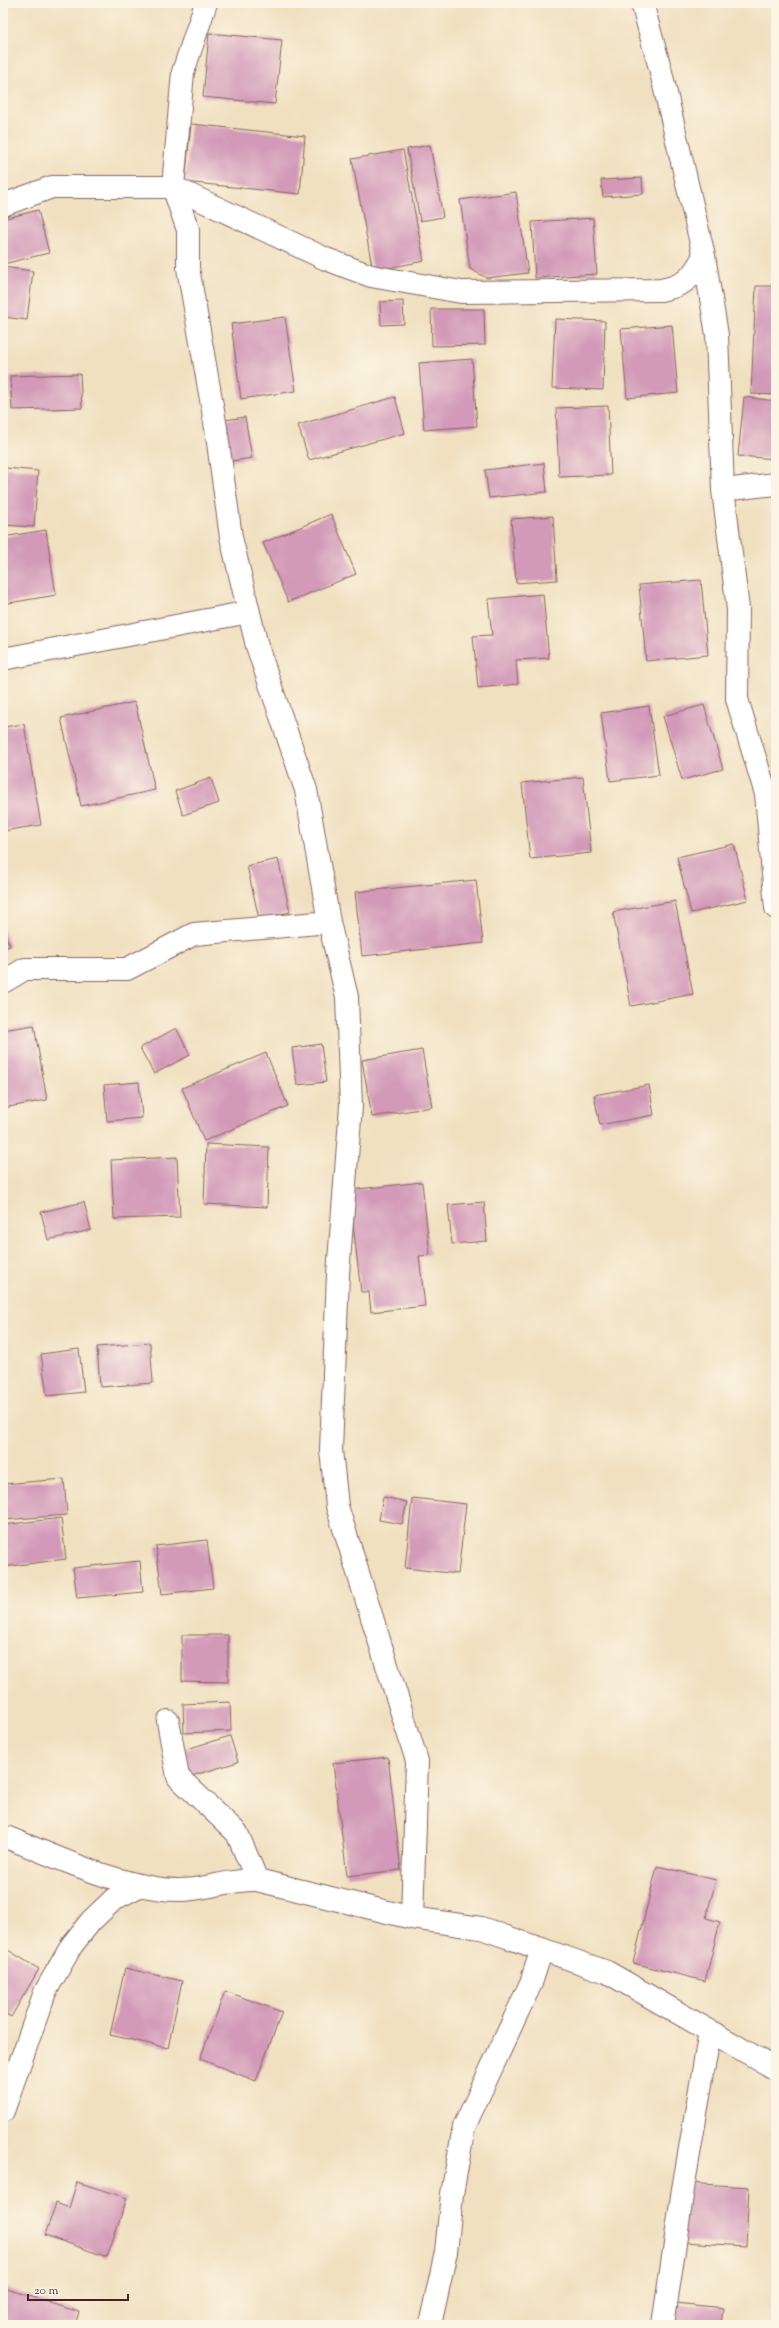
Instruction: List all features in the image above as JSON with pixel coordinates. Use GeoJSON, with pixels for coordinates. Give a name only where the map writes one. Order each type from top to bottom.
{"type":"FeatureCollection","features":[{"type":"Feature","properties":{"kind":"street"},"geometry":{"type":"LineString","coordinates":[[206,3],[183,72],[173,187],[188,230],[188,268],[216,428],[231,536],[257,646],[306,790],[330,922],[347,997],[351,1106],[338,1274],[331,1450],[337,1506],[416,1761],[412,1918]]}},
{"type":"Feature","properties":{"kind":"street"},"geometry":{"type":"LineString","coordinates":[[642,3],[660,68],[704,256],[717,334],[723,490],[738,609],[737,699],[766,794],[776,908]]}},
{"type":"Feature","properties":{"kind":"street"},"geometry":{"type":"LineString","coordinates":[[3,205],[52,188],[173,187],[326,259],[371,276],[461,292],[661,290],[681,286],[694,275],[704,256]]}},
{"type":"Feature","properties":{"kind":"street"},"geometry":{"type":"LineString","coordinates":[[723,490],[776,484]]}},
{"type":"Feature","properties":{"kind":"street"},"geometry":{"type":"LineString","coordinates":[[3,659],[249,612]]}},
{"type":"Feature","properties":{"kind":"street"},"geometry":{"type":"LineString","coordinates":[[3,982],[25,969],[127,969],[194,934],[330,922]]}},
{"type":"Feature","properties":{"kind":"street"},"geometry":{"type":"LineString","coordinates":[[168,1721],[178,1777],[237,1833],[257,1880]]}},
{"type":"Feature","properties":{"kind":"street"},"geometry":{"type":"LineString","coordinates":[[3,1836],[139,1886],[179,1891],[241,1880],[257,1880],[412,1918],[480,1928],[607,1972],[776,2069]]}},
{"type":"Feature","properties":{"kind":"street"},"geometry":{"type":"LineString","coordinates":[[3,2111],[45,1992],[72,1945],[91,1921],[114,1899],[139,1886]]}},
{"type":"Feature","properties":{"kind":"street"},"geometry":{"type":"LineString","coordinates":[[430,2325],[446,2252],[452,2194],[464,2127],[531,1983],[542,1949]]}},
{"type":"Feature","properties":{"kind":"street"},"geometry":{"type":"LineString","coordinates":[[663,2325],[683,2189],[710,2031]]}},
{"type":"Feature","properties":{"kind":"building"},"geometry":{"type":"Polygon","coordinates":[[[209,33],[282,40],[275,104],[203,97],[209,33]]]}},
{"type":"Feature","properties":{"kind":"building"},"geometry":{"type":"Polygon","coordinates":[[[191,124],[305,136],[300,194],[185,182],[191,124]]]}},
{"type":"Feature","properties":{"kind":"building"},"geometry":{"type":"Polygon","coordinates":[[[430,145],[443,217],[420,221],[407,149],[430,145]]]}},
{"type":"Feature","properties":{"kind":"building"},"geometry":{"type":"Polygon","coordinates":[[[403,150],[424,261],[373,271],[352,159],[403,150]]]}},
{"type":"Feature","properties":{"kind":"building"},"geometry":{"type":"Polygon","coordinates":[[[642,178],[643,194],[603,197],[601,180],[642,178]]]}},
{"type":"Feature","properties":{"kind":"building"},"geometry":{"type":"Polygon","coordinates":[[[516,192],[528,273],[487,278],[470,269],[460,200],[516,192]]]}},
{"type":"Feature","properties":{"kind":"building"},"geometry":{"type":"Polygon","coordinates":[[[38,210],[49,253],[3,264],[3,219],[38,210]]]}},
{"type":"Feature","properties":{"kind":"building"},"geometry":{"type":"Polygon","coordinates":[[[593,218],[597,274],[535,278],[532,222],[593,218]]]}},
{"type":"Feature","properties":{"kind":"building"},"geometry":{"type":"Polygon","coordinates":[[[3,267],[33,271],[27,320],[3,317],[3,267]]]}},
{"type":"Feature","properties":{"kind":"building"},"geometry":{"type":"Polygon","coordinates":[[[756,286],[776,286],[776,395],[751,394],[756,286]]]}},
{"type":"Feature","properties":{"kind":"building"},"geometry":{"type":"Polygon","coordinates":[[[403,301],[404,324],[381,325],[380,302],[403,301]]]}},
{"type":"Feature","properties":{"kind":"building"},"geometry":{"type":"Polygon","coordinates":[[[431,309],[484,309],[485,345],[432,346],[431,309]]]}},
{"type":"Feature","properties":{"kind":"building"},"geometry":{"type":"Polygon","coordinates":[[[285,317],[296,391],[241,399],[231,324],[285,317]]]}},
{"type":"Feature","properties":{"kind":"building"},"geometry":{"type":"Polygon","coordinates":[[[555,319],[605,321],[603,390],[552,388],[555,319]]]}},
{"type":"Feature","properties":{"kind":"building"},"geometry":{"type":"Polygon","coordinates":[[[672,325],[678,393],[627,398],[621,329],[672,325]]]}},
{"type":"Feature","properties":{"kind":"building"},"geometry":{"type":"Polygon","coordinates":[[[472,359],[477,426],[424,430],[419,363],[472,359]]]}},
{"type":"Feature","properties":{"kind":"building"},"geometry":{"type":"Polygon","coordinates":[[[80,374],[82,408],[12,410],[10,376],[80,374]]]}},
{"type":"Feature","properties":{"kind":"building"},"geometry":{"type":"Polygon","coordinates":[[[395,397],[405,433],[309,460],[298,425],[395,397]]]}},
{"type":"Feature","properties":{"kind":"building"},"geometry":{"type":"Polygon","coordinates":[[[744,397],[776,401],[776,459],[738,456],[744,397]]]}},
{"type":"Feature","properties":{"kind":"building"},"geometry":{"type":"Polygon","coordinates":[[[608,406],[611,475],[559,477],[556,408],[608,406]]]}},
{"type":"Feature","properties":{"kind":"building"},"geometry":{"type":"Polygon","coordinates":[[[245,417],[252,458],[225,462],[219,421],[245,417]]]}},
{"type":"Feature","properties":{"kind":"building"},"geometry":{"type":"Polygon","coordinates":[[[544,463],[547,492],[489,498],[485,470],[544,463]]]}},
{"type":"Feature","properties":{"kind":"building"},"geometry":{"type":"Polygon","coordinates":[[[6,468],[38,471],[34,527],[3,525],[6,468]]]}},
{"type":"Feature","properties":{"kind":"building"},"geometry":{"type":"Polygon","coordinates":[[[331,514],[356,574],[288,602],[263,543],[331,514]]]}},
{"type":"Feature","properties":{"kind":"building"},"geometry":{"type":"Polygon","coordinates":[[[553,516],[557,580],[516,583],[511,519],[553,516]]]}},
{"type":"Feature","properties":{"kind":"building"},"geometry":{"type":"Polygon","coordinates":[[[46,530],[56,595],[3,604],[3,537],[46,530]]]}},
{"type":"Feature","properties":{"kind":"building"},"geometry":{"type":"Polygon","coordinates":[[[701,580],[708,655],[646,661],[639,585],[701,580]]]}},
{"type":"Feature","properties":{"kind":"building"},"geometry":{"type":"Polygon","coordinates":[[[543,594],[549,658],[516,660],[518,684],[478,688],[473,636],[492,635],[488,599],[543,594]]]}},
{"type":"Feature","properties":{"kind":"building"},"geometry":{"type":"Polygon","coordinates":[[[135,702],[155,790],[81,806],[61,718],[135,702]]]}},
{"type":"Feature","properties":{"kind":"building"},"geometry":{"type":"Polygon","coordinates":[[[704,705],[723,769],[682,780],[663,716],[704,705]]]}},
{"type":"Feature","properties":{"kind":"building"},"geometry":{"type":"Polygon","coordinates":[[[649,706],[659,775],[610,781],[601,713],[649,706]]]}},
{"type":"Feature","properties":{"kind":"building"},"geometry":{"type":"Polygon","coordinates":[[[24,724],[41,825],[3,831],[3,727],[24,724]]]}},
{"type":"Feature","properties":{"kind":"building"},"geometry":{"type":"Polygon","coordinates":[[[583,777],[591,853],[530,859],[522,783],[583,777]]]}},
{"type":"Feature","properties":{"kind":"building"},"geometry":{"type":"Polygon","coordinates":[[[211,778],[219,803],[183,815],[175,791],[211,778]]]}},
{"type":"Feature","properties":{"kind":"building"},"geometry":{"type":"Polygon","coordinates":[[[734,844],[748,900],[691,913],[677,857],[734,844]]]}},
{"type":"Feature","properties":{"kind":"building"},"geometry":{"type":"Polygon","coordinates":[[[278,859],[290,912],[259,919],[247,866],[278,859]]]}},
{"type":"Feature","properties":{"kind":"building"},"geometry":{"type":"Polygon","coordinates":[[[476,880],[483,943],[362,956],[355,892],[476,880]]]}},
{"type":"Feature","properties":{"kind":"building"},"geometry":{"type":"Polygon","coordinates":[[[675,901],[693,994],[631,1006],[613,912],[675,901]]]}},
{"type":"Feature","properties":{"kind":"building"},"geometry":{"type":"Polygon","coordinates":[[[3,929],[10,946],[3,949],[3,929]]]}},
{"type":"Feature","properties":{"kind":"building"},"geometry":{"type":"Polygon","coordinates":[[[34,1025],[47,1100],[3,1108],[3,1030],[34,1025]]]}},
{"type":"Feature","properties":{"kind":"building"},"geometry":{"type":"Polygon","coordinates":[[[176,1028],[190,1055],[154,1074],[140,1048],[176,1028]]]}},
{"type":"Feature","properties":{"kind":"building"},"geometry":{"type":"Polygon","coordinates":[[[321,1044],[326,1082],[297,1085],[292,1048],[321,1044]]]}},
{"type":"Feature","properties":{"kind":"building"},"geometry":{"type":"Polygon","coordinates":[[[422,1050],[432,1107],[372,1117],[362,1060],[422,1050]]]}},
{"type":"Feature","properties":{"kind":"building"},"geometry":{"type":"Polygon","coordinates":[[[266,1053],[288,1106],[204,1141],[182,1088],[266,1053]]]}},
{"type":"Feature","properties":{"kind":"building"},"geometry":{"type":"Polygon","coordinates":[[[139,1082],[142,1118],[107,1121],[104,1085],[139,1082]]]}},
{"type":"Feature","properties":{"kind":"building"},"geometry":{"type":"Polygon","coordinates":[[[649,1085],[654,1115],[600,1125],[594,1095],[649,1085]]]}},
{"type":"Feature","properties":{"kind":"building"},"geometry":{"type":"Polygon","coordinates":[[[206,1144],[269,1147],[267,1207],[204,1204],[206,1144]]]}},
{"type":"Feature","properties":{"kind":"building"},"geometry":{"type":"Polygon","coordinates":[[[177,1157],[180,1217],[114,1219],[111,1160],[177,1157]]]}},
{"type":"Feature","properties":{"kind":"building"},"geometry":{"type":"Polygon","coordinates":[[[422,1182],[430,1255],[419,1256],[425,1306],[371,1312],[369,1292],[361,1292],[349,1190],[422,1182]]]}},
{"type":"Feature","properties":{"kind":"building"},"geometry":{"type":"Polygon","coordinates":[[[84,1202],[91,1230],[48,1240],[41,1212],[84,1202]]]}},
{"type":"Feature","properties":{"kind":"building"},"geometry":{"type":"Polygon","coordinates":[[[484,1202],[487,1241],[452,1244],[448,1205],[484,1202]]]}},
{"type":"Feature","properties":{"kind":"building"},"geometry":{"type":"Polygon","coordinates":[[[150,1343],[153,1383],[100,1387],[97,1347],[150,1343]]]}},
{"type":"Feature","properties":{"kind":"building"},"geometry":{"type":"Polygon","coordinates":[[[79,1349],[84,1392],[47,1396],[41,1354],[79,1349]]]}},
{"type":"Feature","properties":{"kind":"building"},"geometry":{"type":"Polygon","coordinates":[[[64,1479],[67,1515],[3,1520],[3,1484],[64,1479]]]}},
{"type":"Feature","properties":{"kind":"building"},"geometry":{"type":"Polygon","coordinates":[[[383,1497],[407,1502],[402,1524],[379,1520],[383,1497]]]}},
{"type":"Feature","properties":{"kind":"building"},"geometry":{"type":"Polygon","coordinates":[[[412,1498],[466,1504],[458,1574],[405,1568],[412,1498]]]}},
{"type":"Feature","properties":{"kind":"building"},"geometry":{"type":"Polygon","coordinates":[[[61,1518],[66,1559],[3,1567],[3,1525],[61,1518]]]}},
{"type":"Feature","properties":{"kind":"building"},"geometry":{"type":"Polygon","coordinates":[[[207,1540],[213,1588],[162,1594],[156,1546],[207,1540]]]}},
{"type":"Feature","properties":{"kind":"building"},"geometry":{"type":"Polygon","coordinates":[[[140,1561],[143,1592],[77,1598],[73,1568],[140,1561]]]}},
{"type":"Feature","properties":{"kind":"building"},"geometry":{"type":"Polygon","coordinates":[[[182,1635],[228,1635],[228,1682],[182,1681],[182,1635]]]}},
{"type":"Feature","properties":{"kind":"building"},"geometry":{"type":"Polygon","coordinates":[[[230,1702],[231,1731],[184,1733],[183,1704],[230,1702]]]}},
{"type":"Feature","properties":{"kind":"building"},"geometry":{"type":"Polygon","coordinates":[[[230,1736],[238,1762],[188,1777],[180,1751],[230,1736]]]}},
{"type":"Feature","properties":{"kind":"building"},"geometry":{"type":"Polygon","coordinates":[[[388,1757],[401,1870],[347,1876],[333,1763],[388,1757]]]}},
{"type":"Feature","properties":{"kind":"building"},"geometry":{"type":"Polygon","coordinates":[[[657,1866],[716,1880],[706,1918],[720,1922],[705,1981],[633,1963],[657,1866]]]}},
{"type":"Feature","properties":{"kind":"building"},"geometry":{"type":"Polygon","coordinates":[[[3,1947],[39,1969],[11,2017],[3,2012],[3,1947]]]}},
{"type":"Feature","properties":{"kind":"building"},"geometry":{"type":"Polygon","coordinates":[[[125,1968],[182,1981],[168,2048],[110,2035],[125,1968]]]}},
{"type":"Feature","properties":{"kind":"building"},"geometry":{"type":"Polygon","coordinates":[[[225,1991],[282,2012],[256,2081],[200,2059],[225,1991]]]}},
{"type":"Feature","properties":{"kind":"building"},"geometry":{"type":"Polygon","coordinates":[[[77,2182],[127,2198],[107,2257],[45,2235],[56,2203],[69,2208],[77,2182]]]}},
{"type":"Feature","properties":{"kind":"building"},"geometry":{"type":"Polygon","coordinates":[[[686,2183],[749,2187],[746,2246],[683,2242],[686,2183]]]}},
{"type":"Feature","properties":{"kind":"building"},"geometry":{"type":"Polygon","coordinates":[[[4,2288],[79,2312],[75,2325],[3,2325],[4,2288]]]}},
{"type":"Feature","properties":{"kind":"building"},"geometry":{"type":"Polygon","coordinates":[[[676,2303],[723,2308],[721,2325],[673,2325],[676,2303]]]}}]}
